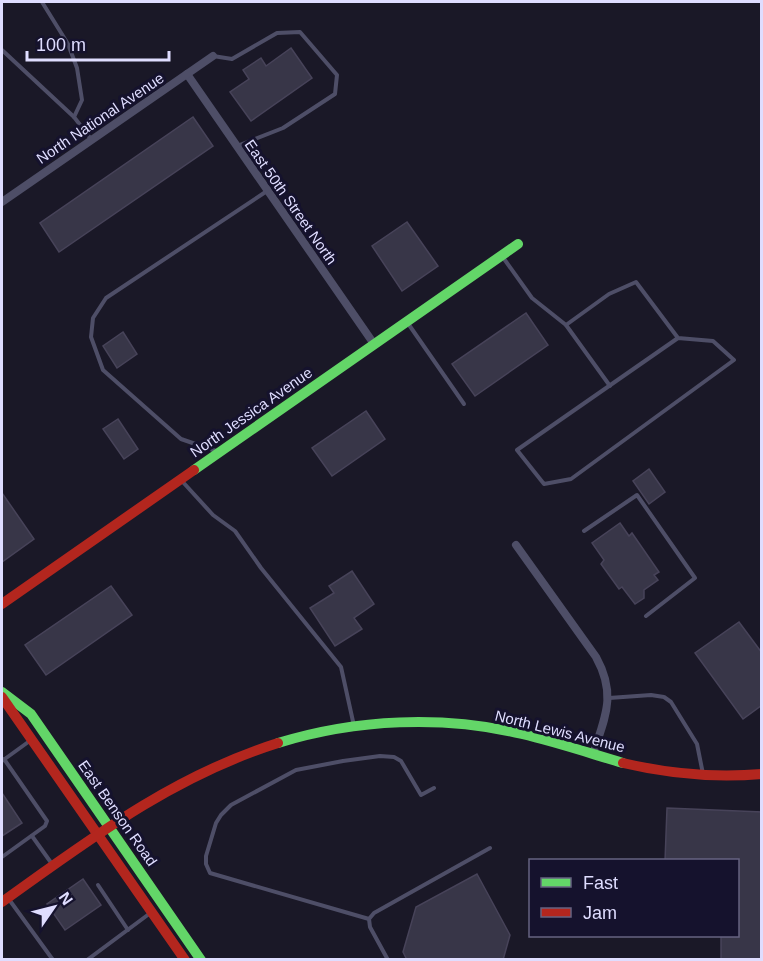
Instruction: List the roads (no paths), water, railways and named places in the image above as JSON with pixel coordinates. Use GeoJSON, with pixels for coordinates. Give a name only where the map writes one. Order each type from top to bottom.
{"type":"FeatureCollection","features":[{"type":"Feature","properties":{"kind":"street","name":"North National Avenue"},"geometry":{"type":"LineString","coordinates":[[2,202],[213,56]]}},
{"type":"Feature","properties":{"kind":"street","name":"East 50th Street North"},"geometry":{"type":"LineString","coordinates":[[187,75],[374,344]]}},
{"type":"Feature","properties":{"kind":"street","name":"North Jessica Avenue"},"geometry":{"type":"LineString","coordinates":[[2,604],[518,244]]}},
{"type":"Feature","properties":{"kind":"street"},"geometry":{"type":"LineString","coordinates":[[516,545],[596,657],[606,678],[608,709],[593,754]]}},
{"type":"Feature","properties":{"kind":"street","name":"East Benson Road"},"geometry":{"type":"LineString","coordinates":[[2,694],[185,960]]}},
{"type":"Feature","properties":{"kind":"street","name":"East Benson Road"},"geometry":{"type":"LineString","coordinates":[[2,694],[31,714],[201,960]]}},
{"type":"Feature","properties":{"kind":"street","name":"North Lewis Avenue"},"geometry":{"type":"LineString","coordinates":[[5,900],[98,834],[171,788],[228,760],[294,738],[354,727],[413,722],[481,726],[523,734],[640,767],[704,775],[762,774]]}},
{"type":"Feature","properties":{"kind":"lane"},"geometry":{"type":"LineString","coordinates":[[42,2],[68,44],[77,68],[81,100],[74,117]]}},
{"type":"Feature","properties":{"kind":"lane"},"geometry":{"type":"LineString","coordinates":[[213,56],[232,59],[277,33],[300,32],[337,75],[336,94],[283,128],[237,147]]}},
{"type":"Feature","properties":{"kind":"lane"},"geometry":{"type":"LineString","coordinates":[[2,50],[74,117],[91,140]]}},
{"type":"Feature","properties":{"kind":"lane"},"geometry":{"type":"LineString","coordinates":[[219,452],[181,439],[104,370],[91,338],[93,318],[106,298],[267,190]]}},
{"type":"Feature","properties":{"kind":"lane"},"geometry":{"type":"LineString","coordinates":[[501,256],[532,298],[566,325],[610,386]]}},
{"type":"Feature","properties":{"kind":"lane"},"geometry":{"type":"LineString","coordinates":[[566,325],[609,294],[636,282],[678,338]]}},
{"type":"Feature","properties":{"kind":"lane"},"geometry":{"type":"LineString","coordinates":[[407,322],[464,404]]}},
{"type":"Feature","properties":{"kind":"lane"},"geometry":{"type":"LineString","coordinates":[[678,338],[713,341],[734,360],[571,479],[544,484],[517,450],[678,338]]}},
{"type":"Feature","properties":{"kind":"lane"},"geometry":{"type":"LineString","coordinates":[[181,479],[213,515],[235,531],[261,568],[341,667],[354,727]]}},
{"type":"Feature","properties":{"kind":"lane"},"geometry":{"type":"LineString","coordinates":[[584,531],[637,495],[695,578],[645,616]]}},
{"type":"Feature","properties":{"kind":"lane"},"geometry":{"type":"LineString","coordinates":[[609,698],[651,695],[664,697],[671,702],[698,744],[704,775]]}},
{"type":"Feature","properties":{"kind":"lane"},"geometry":{"type":"LineString","coordinates":[[2,857],[45,826],[47,821],[3,760],[32,739]]}},
{"type":"Feature","properties":{"kind":"lane"},"geometry":{"type":"LineString","coordinates":[[369,919],[210,873],[206,864],[206,856],[216,823],[231,805],[296,770],[343,761],[380,756],[394,757],[401,761],[421,795],[434,788]]}},
{"type":"Feature","properties":{"kind":"lane"},"geometry":{"type":"LineString","coordinates":[[32,836],[53,866]]}},
{"type":"Feature","properties":{"kind":"lane"},"geometry":{"type":"LineString","coordinates":[[388,960],[370,927],[369,919],[374,913],[490,848]]}},
{"type":"Feature","properties":{"kind":"lane"},"geometry":{"type":"LineString","coordinates":[[98,885],[128,930]]}},
{"type":"Feature","properties":{"kind":"lane"},"geometry":{"type":"LineString","coordinates":[[5,900],[52,960]]}},
{"type":"Feature","properties":{"kind":"lane"},"geometry":{"type":"LineString","coordinates":[[87,960],[152,912]]}}]}
